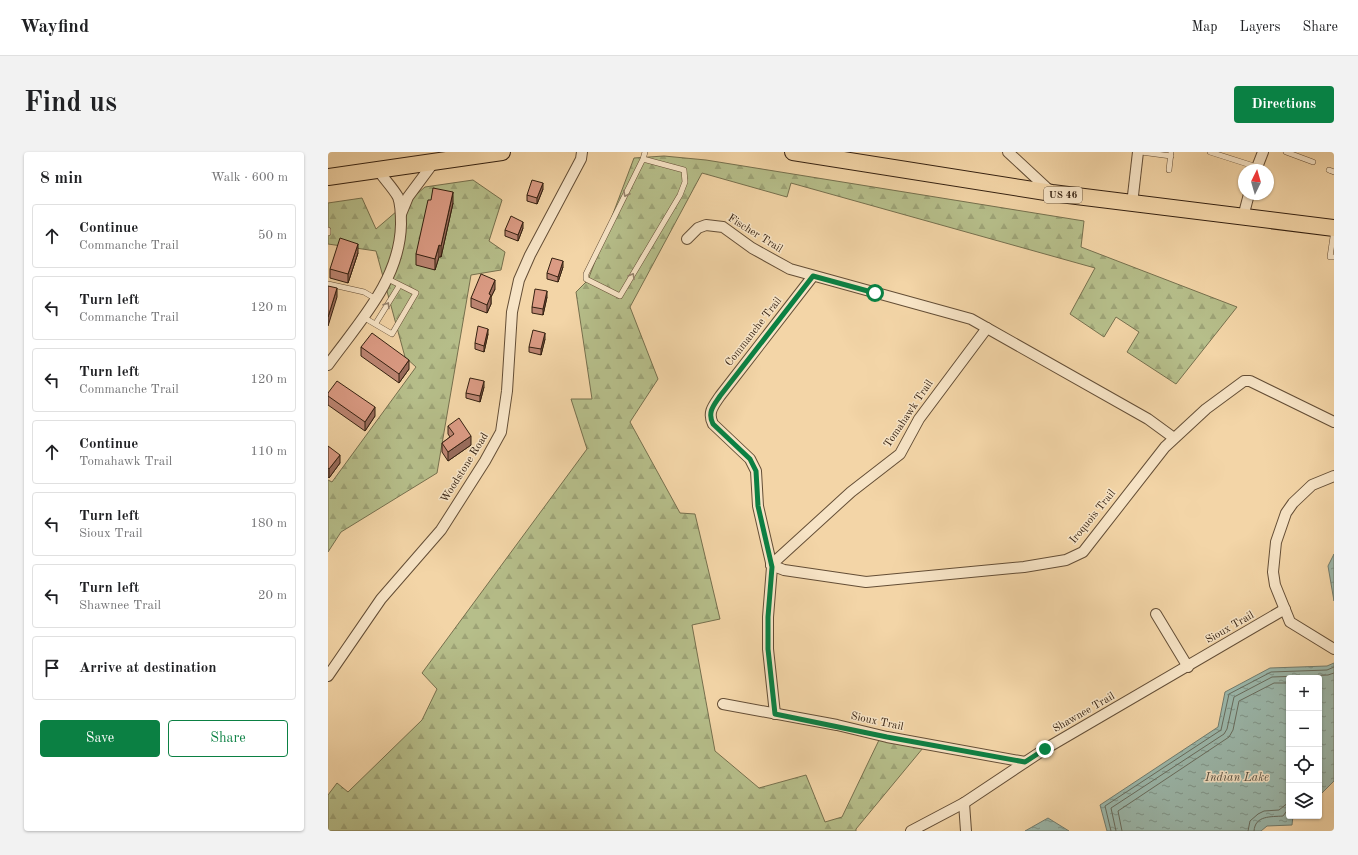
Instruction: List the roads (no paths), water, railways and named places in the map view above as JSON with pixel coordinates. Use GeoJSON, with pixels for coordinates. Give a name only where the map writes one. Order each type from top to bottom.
{"type":"FeatureCollection","features":[{"type":"Feature","properties":{"kind":"main road"},"geometry":{"type":"LineString","coordinates":[[328,177],[500,152]]}},
{"type":"Feature","properties":{"kind":"main road","name":"US 46"},"geometry":{"type":"LineString","coordinates":[[793,152],[1052,193],[1334,228]]}},
{"type":"Feature","properties":{"kind":"street","name":"Woodstone Road"},"geometry":{"type":"LineString","coordinates":[[328,676],[381,599],[441,530],[485,461],[501,432],[507,391],[512,312],[519,280],[530,255],[582,159],[582,152]]}},
{"type":"Feature","properties":{"kind":"street"},"geometry":{"type":"LineString","coordinates":[[1008,152],[1052,193]]}},
{"type":"Feature","properties":{"kind":"street"},"geometry":{"type":"LineString","coordinates":[[1132,204],[1138,152]]}},
{"type":"Feature","properties":{"kind":"street"},"geometry":{"type":"LineString","coordinates":[[1259,164],[1263,152]]}},
{"type":"Feature","properties":{"kind":"street"},"geometry":{"type":"LineString","coordinates":[[401,214],[408,197],[434,162]]}},
{"type":"Feature","properties":{"kind":"street"},"geometry":{"type":"LineString","coordinates":[[328,365],[376,299],[393,269],[401,236],[401,214],[398,197],[378,170]]}},
{"type":"Feature","properties":{"kind":"street"},"geometry":{"type":"LineString","coordinates":[[1243,217],[1247,200]]}},
{"type":"Feature","properties":{"kind":"street","name":"Fischer Trail"},"geometry":{"type":"LineString","coordinates":[[687,239],[698,228],[706,226],[723,227],[770,260],[813,276]]}},
{"type":"Feature","properties":{"kind":"street"},"geometry":{"type":"LineString","coordinates":[[813,276],[964,317],[987,328],[1148,419],[1174,438]]}},
{"type":"Feature","properties":{"kind":"street","name":"Commanche Trail"},"geometry":{"type":"LineString","coordinates":[[771,565],[758,506],[755,467],[750,459],[713,424],[710,411],[813,276]]}},
{"type":"Feature","properties":{"kind":"street","name":"Tomahawk Trail"},"geometry":{"type":"LineString","coordinates":[[771,565],[851,492],[900,454],[919,419],[987,328]]}},
{"type":"Feature","properties":{"kind":"street","name":"Iroquois Trail"},"geometry":{"type":"LineString","coordinates":[[771,565],[784,570],[866,582],[1010,568],[1066,560],[1082,552],[1165,447],[1206,410],[1244,381],[1250,381],[1334,422]]}},
{"type":"Feature","properties":{"kind":"street"},"geometry":{"type":"LineString","coordinates":[[1334,476],[1312,485],[1302,493],[1290,508],[1281,525],[1273,572],[1275,585],[1290,622],[1334,649]]}},
{"type":"Feature","properties":{"kind":"street"},"geometry":{"type":"LineString","coordinates":[[771,565],[768,649],[775,714]]}},
{"type":"Feature","properties":{"kind":"street","name":"Sioux Trail"},"geometry":{"type":"LineString","coordinates":[[1188,666],[1285,610]]}},
{"type":"Feature","properties":{"kind":"street"},"geometry":{"type":"LineString","coordinates":[[1156,614],[1188,666]]}},
{"type":"Feature","properties":{"kind":"street","name":"Shawnee Trail"},"geometry":{"type":"LineString","coordinates":[[910,831],[964,803],[1025,762],[1188,666]]}},
{"type":"Feature","properties":{"kind":"street","name":"Sioux Trail"},"geometry":{"type":"LineString","coordinates":[[724,704],[887,737],[1025,762]]}},
{"type":"Feature","properties":{"kind":"street"},"geometry":{"type":"LineString","coordinates":[[964,803],[966,831]]}},
{"type":"Feature","properties":{"kind":"lane"},"geometry":{"type":"LineString","coordinates":[[644,159],[684,170],[685,182],[680,195],[620,296],[586,279],[586,274],[644,159],[645,152]]}},
{"type":"Feature","properties":{"kind":"lane"},"geometry":{"type":"LineString","coordinates":[[1141,152],[1171,154],[1169,170]]}},
{"type":"Feature","properties":{"kind":"lane"},"geometry":{"type":"LineString","coordinates":[[1210,152],[1243,164]]}},
{"type":"Feature","properties":{"kind":"lane"},"geometry":{"type":"LineString","coordinates":[[1286,152],[1313,162]]}},
{"type":"Feature","properties":{"kind":"lane"},"geometry":{"type":"LineString","coordinates":[[1334,228],[1330,257],[1334,258]]}},
{"type":"Feature","properties":{"kind":"lane"},"geometry":{"type":"LineString","coordinates":[[363,317],[376,323],[392,334],[416,293],[399,286],[388,279]]}},
{"type":"Feature","properties":{"kind":"lane"},"geometry":{"type":"LineString","coordinates":[[328,284],[364,292],[376,299]]}},
{"type":"Feature","properties":{"kind":"lane"},"geometry":{"type":"LineString","coordinates":[[376,323],[399,286]]}},
{"type":"Feature","properties":{"kind":"water"},"geometry":{"type":"Polygon","coordinates":[[[1334,554],[1334,601],[1328,566],[1334,554]]]}},
{"type":"Feature","properties":{"kind":"water","name":"Indian Lake"},"geometry":{"type":"Polygon","coordinates":[[[1334,663],[1334,781],[1322,793],[1322,675],[1286,675],[1286,819],[1293,819],[1292,825],[1267,826],[1261,831],[1107,831],[1100,805],[1218,727],[1225,692],[1270,668],[1327,666],[1334,663]]]}},
{"type":"Feature","properties":{"kind":"water"},"geometry":{"type":"Polygon","coordinates":[[[1048,818],[1069,831],[1025,831],[1048,818]]]}}]}
